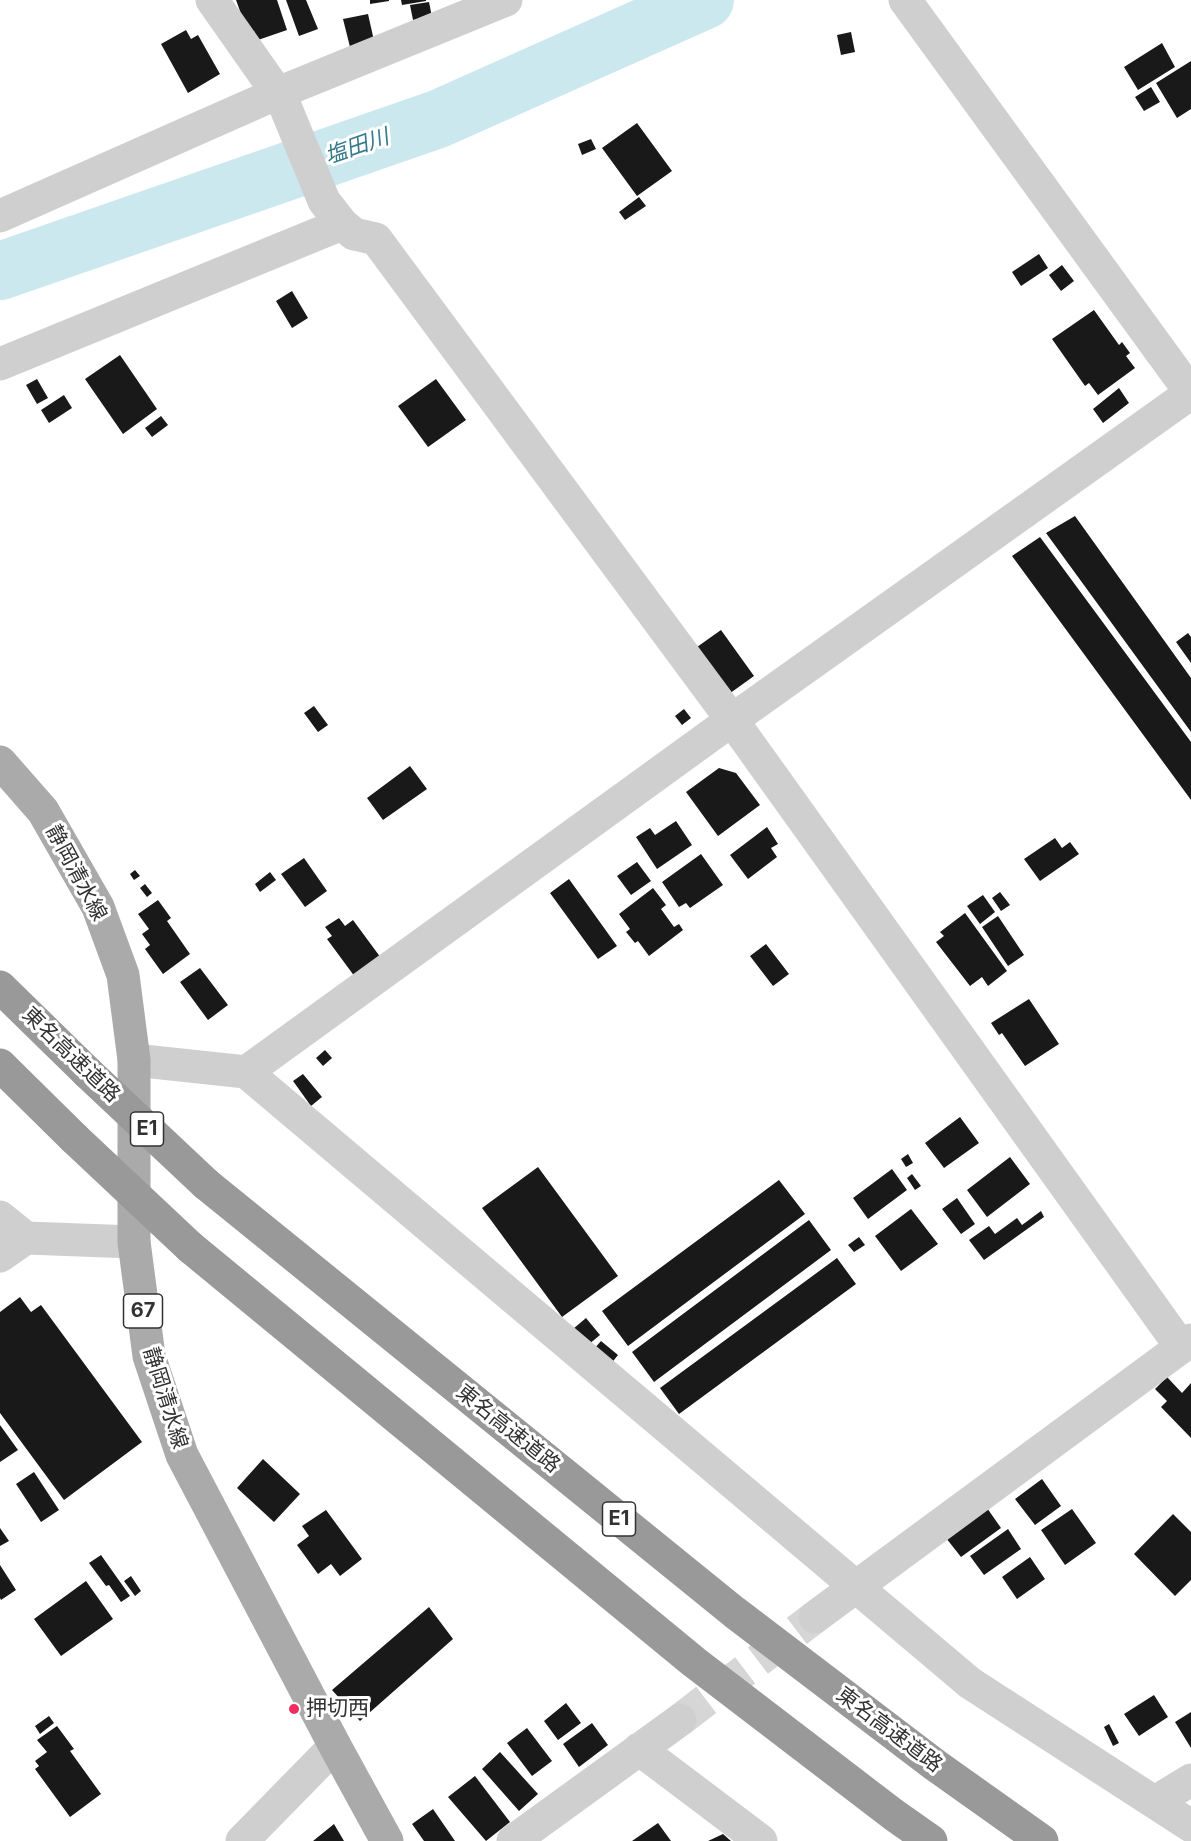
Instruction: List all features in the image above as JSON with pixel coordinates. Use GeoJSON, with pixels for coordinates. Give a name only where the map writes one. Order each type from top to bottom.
{"type":"FeatureCollection","features":[{"type":"Feature","properties":{"kind":"highway","name":"東名高速道路"},"geometry":{"type":"LineString","coordinates":[[0,987],[206,1184],[734,1612],[935,1765],[1042,1841]]}},
{"type":"Feature","properties":{"kind":"highway"},"geometry":{"type":"LineString","coordinates":[[0,1065],[190,1247],[694,1662],[931,1841]]}},
{"type":"Feature","properties":{"kind":"main road","name":"静岡清水線"},"geometry":{"type":"LineString","coordinates":[[0,762],[43,811],[98,907],[123,975],[134,1060],[134,1242],[149,1356],[182,1455],[334,1746],[387,1841]]}},
{"type":"Feature","properties":{"kind":"street"},"geometry":{"type":"LineString","coordinates":[[212,0],[280,97],[333,213],[354,234],[376,239],[732,720],[1186,1343],[816,1617]]}},
{"type":"Feature","properties":{"kind":"street"},"geometry":{"type":"LineString","coordinates":[[0,216],[506,0]]}},
{"type":"Feature","properties":{"kind":"street"},"geometry":{"type":"LineString","coordinates":[[246,1072],[732,720],[1191,393],[905,0]]}},
{"type":"Feature","properties":{"kind":"street"},"geometry":{"type":"LineString","coordinates":[[0,364],[333,213]]}},
{"type":"Feature","properties":{"kind":"street"},"geometry":{"type":"LineString","coordinates":[[134,1060],[246,1072],[970,1683],[1191,1826]]}},
{"type":"Feature","properties":{"kind":"street"},"geometry":{"type":"LineString","coordinates":[[0,1217],[13,1247],[134,1242]]}},
{"type":"Feature","properties":{"kind":"street"},"geometry":{"type":"LineString","coordinates":[[513,1841],[680,1720]]}},
{"type":"Feature","properties":{"kind":"street"},"geometry":{"type":"LineString","coordinates":[[242,1841],[334,1746]]}},
{"type":"Feature","properties":{"kind":"street"},"geometry":{"type":"LineString","coordinates":[[639,1749],[761,1841]]}},
{"type":"Feature","properties":{"kind":"street"},"geometry":{"type":"LineString","coordinates":[[1155,1802],[1191,1780]]}},
{"type":"Feature","properties":{"kind":"building"},"geometry":{"type":"Polygon","coordinates":[[[236,0],[277,0],[287,30],[258,40],[254,31],[248,33],[236,0]]]}},
{"type":"Feature","properties":{"kind":"building"},"geometry":{"type":"Polygon","coordinates":[[[286,0],[306,0],[318,29],[299,36],[286,0]]]}},
{"type":"Feature","properties":{"kind":"building"},"geometry":{"type":"Polygon","coordinates":[[[370,0],[389,0],[389,1],[370,4],[370,0]]]}},
{"type":"Feature","properties":{"kind":"building"},"geometry":{"type":"Polygon","coordinates":[[[401,0],[426,0],[426,1],[402,5],[401,0]]]}},
{"type":"Feature","properties":{"kind":"building"},"geometry":{"type":"Polygon","coordinates":[[[429,2],[432,17],[413,20],[410,5],[429,2]]]}},
{"type":"Feature","properties":{"kind":"building"},"geometry":{"type":"Polygon","coordinates":[[[368,14],[375,45],[351,51],[343,19],[368,14]]]}},
{"type":"Feature","properties":{"kind":"building"},"geometry":{"type":"Polygon","coordinates":[[[186,30],[191,39],[198,35],[220,74],[188,93],[161,44],[186,30]]]}},
{"type":"Feature","properties":{"kind":"building"},"geometry":{"type":"Polygon","coordinates":[[[851,32],[855,52],[841,55],[837,35],[851,32]]]}},
{"type":"Feature","properties":{"kind":"building"},"geometry":{"type":"Polygon","coordinates":[[[1162,43],[1175,67],[1138,90],[1124,67],[1162,43]]]}},
{"type":"Feature","properties":{"kind":"building"},"geometry":{"type":"Polygon","coordinates":[[[1191,61],[1191,109],[1177,118],[1156,83],[1191,61]]]}},
{"type":"Feature","properties":{"kind":"building"},"geometry":{"type":"Polygon","coordinates":[[[1151,87],[1160,102],[1144,111],[1135,97],[1151,87]]]}},
{"type":"Feature","properties":{"kind":"building"},"geometry":{"type":"Polygon","coordinates":[[[637,123],[672,171],[637,196],[602,148],[637,123]]]}},
{"type":"Feature","properties":{"kind":"building"},"geometry":{"type":"Polygon","coordinates":[[[591,139],[596,149],[582,155],[578,144],[591,139]]]}},
{"type":"Feature","properties":{"kind":"building"},"geometry":{"type":"Polygon","coordinates":[[[639,197],[646,206],[625,220],[619,212],[639,197]]]}},
{"type":"Feature","properties":{"kind":"building"},"geometry":{"type":"Polygon","coordinates":[[[1039,254],[1048,268],[1021,286],[1012,272],[1039,254]]]}},
{"type":"Feature","properties":{"kind":"building"},"geometry":{"type":"Polygon","coordinates":[[[1062,265],[1074,281],[1061,291],[1049,275],[1062,265]]]}},
{"type":"Feature","properties":{"kind":"building"},"geometry":{"type":"Polygon","coordinates":[[[292,291],[308,318],[292,328],[276,301],[292,291]]]}},
{"type":"Feature","properties":{"kind":"building"},"geometry":{"type":"Polygon","coordinates":[[[1094,310],[1119,345],[1122,342],[1130,353],[1126,356],[1135,368],[1098,395],[1089,383],[1085,386],[1052,339],[1094,310]]]}},
{"type":"Feature","properties":{"kind":"building"},"geometry":{"type":"Polygon","coordinates":[[[120,355],[157,409],[123,434],[85,379],[120,355]]]}},
{"type":"Feature","properties":{"kind":"building"},"geometry":{"type":"Polygon","coordinates":[[[37,379],[48,398],[37,404],[26,385],[37,379]]]}},
{"type":"Feature","properties":{"kind":"building"},"geometry":{"type":"Polygon","coordinates":[[[436,379],[466,420],[428,447],[398,406],[436,379]]]}},
{"type":"Feature","properties":{"kind":"building"},"geometry":{"type":"Polygon","coordinates":[[[1119,388],[1129,403],[1103,423],[1093,409],[1119,388]]]}},
{"type":"Feature","properties":{"kind":"building"},"geometry":{"type":"Polygon","coordinates":[[[64,395],[72,408],[49,423],[41,410],[64,395]]]}},
{"type":"Feature","properties":{"kind":"building"},"geometry":{"type":"Polygon","coordinates":[[[161,416],[168,425],[152,437],[145,428],[161,416]]]}},
{"type":"Feature","properties":{"kind":"building"},"geometry":{"type":"Polygon","coordinates":[[[1075,516],[1191,678],[1191,732],[1046,533],[1075,516]]]}},
{"type":"Feature","properties":{"kind":"building"},"geometry":{"type":"Polygon","coordinates":[[[1040,537],[1191,742],[1191,800],[1012,556],[1040,537]]]}},
{"type":"Feature","properties":{"kind":"building"},"geometry":{"type":"Polygon","coordinates":[[[721,630],[754,676],[729,694],[697,647],[721,630]]]}},
{"type":"Feature","properties":{"kind":"building"},"geometry":{"type":"Polygon","coordinates":[[[1188,633],[1191,637],[1191,663],[1176,642],[1188,633]]]}},
{"type":"Feature","properties":{"kind":"building"},"geometry":{"type":"Polygon","coordinates":[[[314,706],[328,725],[318,732],[304,713],[314,706]]]}},
{"type":"Feature","properties":{"kind":"building"},"geometry":{"type":"Polygon","coordinates":[[[684,709],[691,718],[682,725],[675,716],[684,709]]]}},
{"type":"Feature","properties":{"kind":"building"},"geometry":{"type":"Polygon","coordinates":[[[410,766],[427,789],[383,820],[367,798],[410,766]]]}},
{"type":"Feature","properties":{"kind":"building"},"geometry":{"type":"Polygon","coordinates":[[[719,768],[736,773],[760,805],[718,836],[686,792],[719,768]]]}},
{"type":"Feature","properties":{"kind":"building"},"geometry":{"type":"Polygon","coordinates":[[[676,821],[692,845],[657,869],[636,837],[650,828],[655,835],[676,821]]]}},
{"type":"Feature","properties":{"kind":"building"},"geometry":{"type":"Polygon","coordinates":[[[767,827],[778,844],[771,848],[777,857],[748,879],[730,855],[767,827]]]}},
{"type":"Feature","properties":{"kind":"building"},"geometry":{"type":"Polygon","coordinates":[[[1055,838],[1062,848],[1070,842],[1079,854],[1040,881],[1024,859],[1055,838]]]}},
{"type":"Feature","properties":{"kind":"building"},"geometry":{"type":"Polygon","coordinates":[[[701,854],[723,885],[690,908],[686,903],[679,907],[662,882],[701,854]]]}},
{"type":"Feature","properties":{"kind":"building"},"geometry":{"type":"Polygon","coordinates":[[[304,858],[327,891],[305,907],[281,874],[304,858]]]}},
{"type":"Feature","properties":{"kind":"building"},"geometry":{"type":"Polygon","coordinates":[[[637,862],[651,881],[631,895],[617,876],[637,862]]]}},
{"type":"Feature","properties":{"kind":"building"},"geometry":{"type":"Polygon","coordinates":[[[135,870],[140,876],[134,880],[130,874],[135,870]]]}},
{"type":"Feature","properties":{"kind":"building"},"geometry":{"type":"Polygon","coordinates":[[[270,872],[276,880],[260,892],[255,884],[270,872]]]}},
{"type":"Feature","properties":{"kind":"building"},"geometry":{"type":"Polygon","coordinates":[[[569,879],[617,946],[598,959],[550,893],[569,879]]]}},
{"type":"Feature","properties":{"kind":"building"},"geometry":{"type":"Polygon","coordinates":[[[145,884],[152,893],[147,897],[140,888],[145,884]]]}},
{"type":"Feature","properties":{"kind":"building"},"geometry":{"type":"Polygon","coordinates":[[[653,888],[666,905],[661,909],[674,927],[679,924],[683,930],[649,956],[638,941],[635,943],[626,932],[630,929],[619,914],[653,888]]]}},
{"type":"Feature","properties":{"kind":"building"},"geometry":{"type":"Polygon","coordinates":[[[1000,892],[1010,905],[1001,911],[992,898],[1000,892]]]}},
{"type":"Feature","properties":{"kind":"building"},"geometry":{"type":"Polygon","coordinates":[[[983,895],[995,912],[980,924],[967,906],[983,895]]]}},
{"type":"Feature","properties":{"kind":"building"},"geometry":{"type":"Polygon","coordinates":[[[158,900],[171,918],[167,921],[190,954],[163,974],[145,949],[150,945],[142,934],[149,929],[138,914],[158,900]]]}},
{"type":"Feature","properties":{"kind":"building"},"geometry":{"type":"Polygon","coordinates":[[[965,913],[1007,971],[988,986],[982,977],[970,986],[936,942],[944,936],[940,932],[965,913]]]}},
{"type":"Feature","properties":{"kind":"building"},"geometry":{"type":"Polygon","coordinates":[[[998,916],[1024,955],[1008,966],[982,927],[998,916]]]}},
{"type":"Feature","properties":{"kind":"building"},"geometry":{"type":"Polygon","coordinates":[[[339,918],[345,926],[353,920],[381,958],[355,977],[327,939],[332,936],[325,927],[339,918]]]}},
{"type":"Feature","properties":{"kind":"building"},"geometry":{"type":"Polygon","coordinates":[[[766,944],[789,974],[773,986],[750,956],[766,944]]]}},
{"type":"Feature","properties":{"kind":"building"},"geometry":{"type":"Polygon","coordinates":[[[200,968],[228,1005],[208,1020],[180,982],[200,968]]]}},
{"type":"Feature","properties":{"kind":"building"},"geometry":{"type":"Polygon","coordinates":[[[1029,999],[1059,1044],[1025,1066],[1002,1033],[999,1035],[991,1023],[1029,999]]]}},
{"type":"Feature","properties":{"kind":"building"},"geometry":{"type":"Polygon","coordinates":[[[325,1050],[332,1058],[323,1066],[316,1058],[325,1050]]]}},
{"type":"Feature","properties":{"kind":"building"},"geometry":{"type":"Polygon","coordinates":[[[303,1074],[322,1097],[311,1106],[293,1081],[303,1074]]]}},
{"type":"Feature","properties":{"kind":"building"},"geometry":{"type":"Polygon","coordinates":[[[960,1117],[979,1143],[944,1168],[925,1143],[960,1117]]]}},
{"type":"Feature","properties":{"kind":"building"},"geometry":{"type":"Polygon","coordinates":[[[908,1154],[913,1163],[906,1167],[901,1159],[908,1154]]]}},
{"type":"Feature","properties":{"kind":"building"},"geometry":{"type":"Polygon","coordinates":[[[1010,1157],[1030,1184],[987,1217],[967,1190],[1010,1157]]]}},
{"type":"Feature","properties":{"kind":"building"},"geometry":{"type":"Polygon","coordinates":[[[538,1167],[618,1276],[562,1317],[482,1208],[538,1167]]]}},
{"type":"Feature","properties":{"kind":"building"},"geometry":{"type":"Polygon","coordinates":[[[892,1169],[907,1190],[868,1219],[853,1198],[892,1169]]]}},
{"type":"Feature","properties":{"kind":"building"},"geometry":{"type":"Polygon","coordinates":[[[912,1174],[921,1186],[915,1190],[907,1178],[912,1174]]]}},
{"type":"Feature","properties":{"kind":"building"},"geometry":{"type":"Polygon","coordinates":[[[779,1180],[805,1214],[628,1346],[602,1311],[779,1180]]]}},
{"type":"Feature","properties":{"kind":"building"},"geometry":{"type":"Polygon","coordinates":[[[957,1198],[975,1224],[961,1234],[942,1209],[957,1198]]]}},
{"type":"Feature","properties":{"kind":"building"},"geometry":{"type":"Polygon","coordinates":[[[911,1209],[938,1244],[901,1271],[875,1236],[911,1209]]]}},
{"type":"Feature","properties":{"kind":"building"},"geometry":{"type":"Polygon","coordinates":[[[1041,1211],[1044,1217],[984,1260],[969,1240],[989,1226],[995,1234],[1017,1218],[1022,1225],[1041,1211]]]}},
{"type":"Feature","properties":{"kind":"building"},"geometry":{"type":"Polygon","coordinates":[[[809,1220],[831,1250],[654,1382],[632,1352],[809,1220]]]}},
{"type":"Feature","properties":{"kind":"building"},"geometry":{"type":"Polygon","coordinates":[[[859,1237],[865,1245],[854,1252],[848,1245],[859,1237]]]}},
{"type":"Feature","properties":{"kind":"building"},"geometry":{"type":"Polygon","coordinates":[[[837,1258],[856,1284],[679,1414],[660,1388],[837,1258]]]}},
{"type":"Feature","properties":{"kind":"building"},"geometry":{"type":"Polygon","coordinates":[[[20,1297],[31,1312],[41,1305],[142,1442],[64,1500],[0,1413],[0,1312],[20,1297]]]}},
{"type":"Feature","properties":{"kind":"building"},"geometry":{"type":"Polygon","coordinates":[[[586,1318],[600,1335],[588,1345],[573,1329],[586,1318]]]}},
{"type":"Feature","properties":{"kind":"building"},"geometry":{"type":"Polygon","coordinates":[[[601,1341],[618,1355],[610,1365],[593,1350],[601,1341]]]}},
{"type":"Feature","properties":{"kind":"building"},"geometry":{"type":"Polygon","coordinates":[[[1167,1377],[1182,1393],[1191,1383],[1191,1438],[1161,1407],[1167,1401],[1155,1389],[1167,1377]]]}},
{"type":"Feature","properties":{"kind":"building"},"geometry":{"type":"Polygon","coordinates":[[[0,1425],[18,1450],[0,1462],[0,1425]]]}},
{"type":"Feature","properties":{"kind":"building"},"geometry":{"type":"Polygon","coordinates":[[[263,1459],[300,1494],[274,1522],[237,1488],[263,1459]]]}},
{"type":"Feature","properties":{"kind":"building"},"geometry":{"type":"Polygon","coordinates":[[[34,1472],[59,1510],[41,1522],[16,1484],[34,1472]]]}},
{"type":"Feature","properties":{"kind":"building"},"geometry":{"type":"Polygon","coordinates":[[[1042,1479],[1061,1506],[1035,1525],[1015,1499],[1042,1479]]]}},
{"type":"Feature","properties":{"kind":"building"},"geometry":{"type":"Polygon","coordinates":[[[987,1508],[1001,1528],[961,1557],[946,1538],[987,1508]]]}},
{"type":"Feature","properties":{"kind":"building"},"geometry":{"type":"Polygon","coordinates":[[[1072,1509],[1096,1543],[1065,1565],[1041,1530],[1072,1509]]]}},
{"type":"Feature","properties":{"kind":"building"},"geometry":{"type":"Polygon","coordinates":[[[326,1510],[362,1559],[340,1576],[331,1564],[318,1574],[297,1545],[309,1536],[302,1526],[326,1510]]]}},
{"type":"Feature","properties":{"kind":"building"},"geometry":{"type":"Polygon","coordinates":[[[1173,1514],[1191,1532],[1191,1580],[1175,1596],[1134,1554],[1173,1514]]]}},
{"type":"Feature","properties":{"kind":"building"},"geometry":{"type":"Polygon","coordinates":[[[0,1528],[9,1541],[0,1546],[0,1528]]]}},
{"type":"Feature","properties":{"kind":"building"},"geometry":{"type":"Polygon","coordinates":[[[1008,1529],[1021,1549],[984,1575],[970,1556],[1008,1529]]]}},
{"type":"Feature","properties":{"kind":"building"},"geometry":{"type":"Polygon","coordinates":[[[101,1555],[130,1596],[121,1602],[89,1563],[101,1555]]]}},
{"type":"Feature","properties":{"kind":"building"},"geometry":{"type":"Polygon","coordinates":[[[1030,1557],[1045,1579],[1017,1599],[1002,1577],[1030,1557]]]}},
{"type":"Feature","properties":{"kind":"building"},"geometry":{"type":"Polygon","coordinates":[[[0,1565],[16,1590],[1,1600],[0,1598],[0,1565]]]}},
{"type":"Feature","properties":{"kind":"building"},"geometry":{"type":"Polygon","coordinates":[[[131,1576],[141,1591],[135,1596],[124,1581],[131,1576]]]}},
{"type":"Feature","properties":{"kind":"building"},"geometry":{"type":"Polygon","coordinates":[[[86,1581],[113,1619],[61,1656],[34,1619],[86,1581]]]}},
{"type":"Feature","properties":{"kind":"building"},"geometry":{"type":"Polygon","coordinates":[[[429,1607],[453,1639],[360,1721],[332,1690],[429,1607]]]}},
{"type":"Feature","properties":{"kind":"building"},"geometry":{"type":"Polygon","coordinates":[[[1154,1695],[1168,1717],[1139,1736],[1124,1714],[1154,1695]]]}},
{"type":"Feature","properties":{"kind":"building"},"geometry":{"type":"Polygon","coordinates":[[[566,1703],[581,1723],[558,1740],[544,1721],[566,1703]]]}},
{"type":"Feature","properties":{"kind":"building"},"geometry":{"type":"Polygon","coordinates":[[[1191,1712],[1191,1748],[1175,1722],[1191,1712]]]}},
{"type":"Feature","properties":{"kind":"building"},"geometry":{"type":"Polygon","coordinates":[[[49,1716],[54,1723],[40,1734],[35,1726],[49,1716]]]}},
{"type":"Feature","properties":{"kind":"building"},"geometry":{"type":"Polygon","coordinates":[[[592,1723],[608,1745],[579,1767],[563,1744],[592,1723]]]}},
{"type":"Feature","properties":{"kind":"building"},"geometry":{"type":"Polygon","coordinates":[[[1109,1724],[1119,1743],[1113,1746],[1104,1727],[1109,1724]]]}},
{"type":"Feature","properties":{"kind":"building"},"geometry":{"type":"Polygon","coordinates":[[[57,1726],[74,1749],[70,1751],[101,1794],[70,1817],[35,1769],[39,1766],[35,1761],[47,1752],[37,1740],[57,1726]]]}},
{"type":"Feature","properties":{"kind":"building"},"geometry":{"type":"Polygon","coordinates":[[[527,1728],[552,1761],[532,1776],[507,1743],[527,1728]]]}},
{"type":"Feature","properties":{"kind":"building"},"geometry":{"type":"Polygon","coordinates":[[[500,1752],[538,1794],[519,1811],[482,1769],[500,1752]]]}},
{"type":"Feature","properties":{"kind":"building"},"geometry":{"type":"Polygon","coordinates":[[[475,1776],[510,1822],[486,1841],[448,1797],[475,1776]]]}},
{"type":"Feature","properties":{"kind":"building"},"geometry":{"type":"Polygon","coordinates":[[[433,1809],[455,1841],[424,1841],[412,1824],[433,1809]]]}},
{"type":"Feature","properties":{"kind":"building"},"geometry":{"type":"Polygon","coordinates":[[[658,1823],[671,1841],[632,1841],[658,1823]]]}},
{"type":"Feature","properties":{"kind":"building"},"geometry":{"type":"Polygon","coordinates":[[[334,1824],[344,1841],[313,1841],[334,1824]]]}},
{"type":"Feature","properties":{"kind":"building"},"geometry":{"type":"Polygon","coordinates":[[[723,1834],[731,1841],[708,1841],[723,1834]]]}},
{"type":"Feature","properties":{"kind":"waterway","name":"塩田川"},"geometry":{"type":"LineString","coordinates":[[0,271],[438,119],[705,0]]}},
{"type":"Feature","properties":{"kind":"tunnel"},"geometry":{"type":"LineString","coordinates":[[680,1720],[815,1617]]}},
{"type":"Feature","properties":{"kind":"place","name":"押切西"},"geometry":{"type":"Point","coordinates":[294,1709]}}]}
